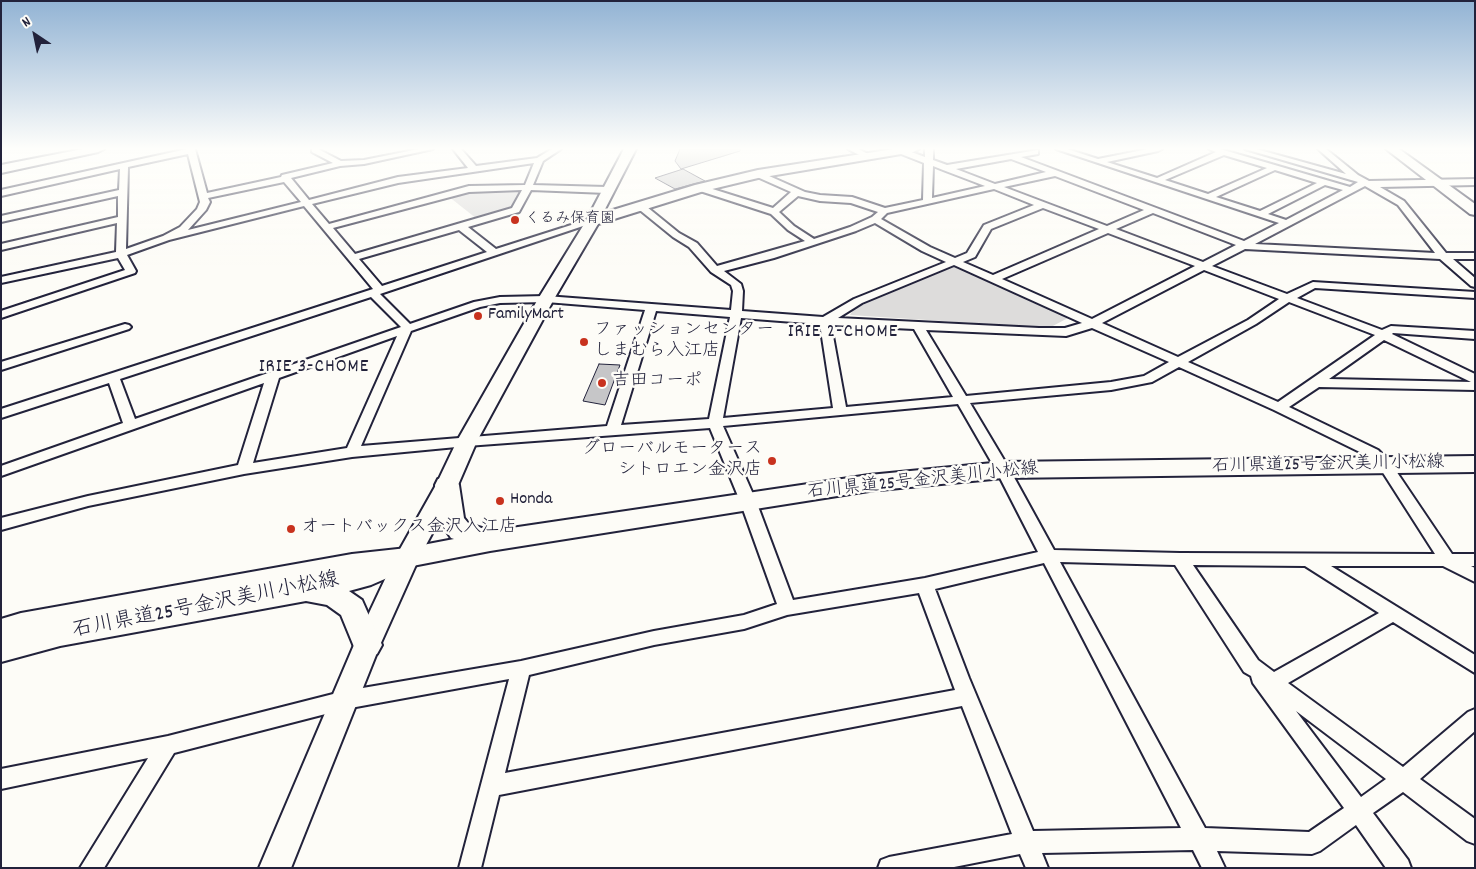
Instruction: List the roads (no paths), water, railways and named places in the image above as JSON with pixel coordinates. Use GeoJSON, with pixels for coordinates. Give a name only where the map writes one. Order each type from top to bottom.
{"type":"FeatureCollection","features":[{"type":"Feature","properties":{"kind":"main road","name":"石川県道25号金沢美川小松線"},"geometry":{"type":"LineString","coordinates":[[1,631],[124,605],[342,565],[407,558],[490,541],[869,484],[1003,470],[1475,464]]}},
{"type":"Feature","properties":{"kind":"main road"},"geometry":{"type":"LineString","coordinates":[[447,485],[452,520],[460,530],[490,541]]}},
{"type":"Feature","properties":{"kind":"main road","name":"石川県道25号金沢美川小松線"},"geometry":{"type":"LineString","coordinates":[[1,650],[60,634],[362,578],[407,558]]}},
{"type":"Feature","properties":{"kind":"main road"},"geometry":{"type":"LineString","coordinates":[[305,590],[334,595],[352,608],[367,645]]}},
{"type":"Feature","properties":{"kind":"street"},"geometry":{"type":"LineString","coordinates":[[1,193],[17,190]]}},
{"type":"Feature","properties":{"kind":"street"},"geometry":{"type":"LineString","coordinates":[[166,238],[183,229],[201,210],[205,202],[201,190]]}},
{"type":"Feature","properties":{"kind":"street"},"geometry":{"type":"LineString","coordinates":[[203,196],[234,190]]}},
{"type":"Feature","properties":{"kind":"street"},"geometry":{"type":"LineString","coordinates":[[295,190],[353,258],[377,292],[407,327]]}},
{"type":"Feature","properties":{"kind":"street"},"geometry":{"type":"LineString","coordinates":[[1,280],[122,254],[166,238],[361,190]]}},
{"type":"Feature","properties":{"kind":"street"},"geometry":{"type":"LineString","coordinates":[[327,227],[467,190]]}},
{"type":"Feature","properties":{"kind":"street"},"geometry":{"type":"LineString","coordinates":[[353,258],[516,210],[527,190]]}},
{"type":"Feature","properties":{"kind":"street"},"geometry":{"type":"LineString","coordinates":[[275,868],[367,645],[407,558],[447,485],[468,441],[546,299],[593,221],[607,190],[595,190]]}},
{"type":"Feature","properties":{"kind":"street"},"geometry":{"type":"LineString","coordinates":[[1,414],[695,190]]}},
{"type":"Feature","properties":{"kind":"street"},"geometry":{"type":"LineString","coordinates":[[705,190],[774,212],[791,228],[812,242]]}},
{"type":"Feature","properties":{"kind":"street"},"geometry":{"type":"LineString","coordinates":[[792,190],[820,198],[852,200],[884,211]]}},
{"type":"Feature","properties":{"kind":"street"},"geometry":{"type":"LineString","coordinates":[[927,202],[928,190]]}},
{"type":"Feature","properties":{"kind":"street"},"geometry":{"type":"LineString","coordinates":[[715,270],[770,256],[853,230],[875,219],[884,211],[988,190]]}},
{"type":"Feature","properties":{"kind":"street"},"geometry":{"type":"LineString","coordinates":[[1000,190],[1382,334],[1475,379]]}},
{"type":"Feature","properties":{"kind":"street"},"geometry":{"type":"LineString","coordinates":[[1099,190],[1245,245],[1443,256],[1475,256]]}},
{"type":"Feature","properties":{"kind":"street"},"geometry":{"type":"LineString","coordinates":[[1184,190],[1287,223]]}},
{"type":"Feature","properties":{"kind":"street"},"geometry":{"type":"LineString","coordinates":[[1209,198],[1227,190]]}},
{"type":"Feature","properties":{"kind":"street"},"geometry":{"type":"LineString","coordinates":[[1261,214],[1309,190]]}},
{"type":"Feature","properties":{"kind":"street"},"geometry":{"type":"LineString","coordinates":[[1,471],[407,327],[478,304],[500,300],[546,299],[826,321],[1066,332],[1092,324],[1351,190]]}},
{"type":"Feature","properties":{"kind":"street"},"geometry":{"type":"LineString","coordinates":[[1377,190],[1402,203],[1443,256],[1475,284]]}},
{"type":"Feature","properties":{"kind":"street"},"geometry":{"type":"LineString","coordinates":[[1447,190],[1475,211]]}},
{"type":"Feature","properties":{"kind":"street"},"geometry":{"type":"LineString","coordinates":[[1,219],[123,192],[122,254],[131,271],[1,315]]}},
{"type":"Feature","properties":{"kind":"street"},"geometry":{"type":"LineString","coordinates":[[774,212],[797,192]]}},
{"type":"Feature","properties":{"kind":"street"},"geometry":{"type":"LineString","coordinates":[[826,321],[858,302],[971,255],[987,227],[1042,205]]}},
{"type":"Feature","properties":{"kind":"street"},"geometry":{"type":"LineString","coordinates":[[637,208],[644,209],[676,236],[693,245],[715,270],[736,284],[738,291],[736,313],[715,422],[748,501],[787,608]]}},
{"type":"Feature","properties":{"kind":"street"},"geometry":{"type":"LineString","coordinates":[[993,279],[1152,210]]}},
{"type":"Feature","properties":{"kind":"street"},"geometry":{"type":"LineString","coordinates":[[1,247],[122,219]]}},
{"type":"Feature","properties":{"kind":"street"},"geometry":{"type":"LineString","coordinates":[[875,219],[926,249],[1279,407],[1373,454],[1385,465],[1448,561],[1475,576]]}},
{"type":"Feature","properties":{"kind":"street"},"geometry":{"type":"LineString","coordinates":[[460,226],[495,253]]}},
{"type":"Feature","properties":{"kind":"street"},"geometry":{"type":"LineString","coordinates":[[1,524],[88,501],[244,469],[352,452],[715,422],[1111,386],[1148,378],[1178,363],[1252,322],[1288,298],[1313,285],[1475,295]]}},
{"type":"Feature","properties":{"kind":"street"},"geometry":{"type":"LineString","coordinates":[[612,430],[652,307]]}},
{"type":"Feature","properties":{"kind":"street"},"geometry":{"type":"LineString","coordinates":[[826,321],[840,411]]}},
{"type":"Feature","properties":{"kind":"street"},"geometry":{"type":"LineString","coordinates":[[918,326],[1003,470],[1214,868]]}},
{"type":"Feature","properties":{"kind":"street"},"geometry":{"type":"LineString","coordinates":[[1,366],[125,327]]}},
{"type":"Feature","properties":{"kind":"street"},"geometry":{"type":"LineString","coordinates":[[352,452],[407,327]]}},
{"type":"Feature","properties":{"kind":"street"},"geometry":{"type":"LineString","coordinates":[[1279,407],[1391,329],[1475,335]]}},
{"type":"Feature","properties":{"kind":"street"},"geometry":{"type":"LineString","coordinates":[[244,469],[272,376]]}},
{"type":"Feature","properties":{"kind":"street"},"geometry":{"type":"LineString","coordinates":[[113,378],[131,426]]}},
{"type":"Feature","properties":{"kind":"street"},"geometry":{"type":"LineString","coordinates":[[1316,383],[1475,386]]}},
{"type":"Feature","properties":{"kind":"street"},"geometry":{"type":"LineString","coordinates":[[1,779],[168,745],[345,700],[521,669],[654,638],[744,622],[787,608],[926,585],[1049,556],[1180,559],[1475,560]]}},
{"type":"Feature","properties":{"kind":"street"},"geometry":{"type":"LineString","coordinates":[[1180,559],[1251,666],[1400,868]]}},
{"type":"Feature","properties":{"kind":"street"},"geometry":{"type":"LineString","coordinates":[[1307,559],[1475,665]]}},
{"type":"Feature","properties":{"kind":"street"},"geometry":{"type":"LineString","coordinates":[[926,585],[1037,868]]}},
{"type":"Feature","properties":{"kind":"street"},"geometry":{"type":"LineString","coordinates":[[1273,682],[1393,614]]}},
{"type":"Feature","properties":{"kind":"street"},"geometry":{"type":"LineString","coordinates":[[1251,666],[1475,833]]}},
{"type":"Feature","properties":{"kind":"street"},"geometry":{"type":"LineString","coordinates":[[470,868],[521,669]]}},
{"type":"Feature","properties":{"kind":"street"},"geometry":{"type":"LineString","coordinates":[[491,786],[968,696]]}},
{"type":"Feature","properties":{"kind":"street"},"geometry":{"type":"LineString","coordinates":[[889,868],[1027,842],[1199,839],[1312,843],[1403,780],[1475,718]]}},
{"type":"Feature","properties":{"kind":"street"},"geometry":{"type":"LineString","coordinates":[[91,868],[168,745]]}},
{"type":"Feature","properties":{"kind":"place","name":"くるみ保育園"},"geometry":{"type":"Point","coordinates":[515,220]}},
{"type":"Feature","properties":{"kind":"place","name":"FamilyMart"},"geometry":{"type":"Point","coordinates":[478,316]}},
{"type":"Feature","properties":{"kind":"place","name":"ファッションセンター しまむら入江店"},"geometry":{"type":"Point","coordinates":[584,342]}},
{"type":"Feature","properties":{"kind":"place","name":"吉田コーポ"},"geometry":{"type":"Point","coordinates":[602,383]}},
{"type":"Feature","properties":{"kind":"place","name":"グローバルモータース シトロエン金沢店"},"geometry":{"type":"Point","coordinates":[772,461]}},
{"type":"Feature","properties":{"kind":"place","name":"Honda"},"geometry":{"type":"Point","coordinates":[500,501]}},
{"type":"Feature","properties":{"kind":"place","name":"オートバックス金沢入江店"},"geometry":{"type":"Point","coordinates":[291,529]}},
{"type":"Feature","properties":{"kind":"district","name":"IRIE 2-CHOME"},"geometry":{"type":"Point","coordinates":[843,333]}},
{"type":"Feature","properties":{"kind":"district","name":"IRIE 3-CHOME"},"geometry":{"type":"Point","coordinates":[314,368]}}]}
